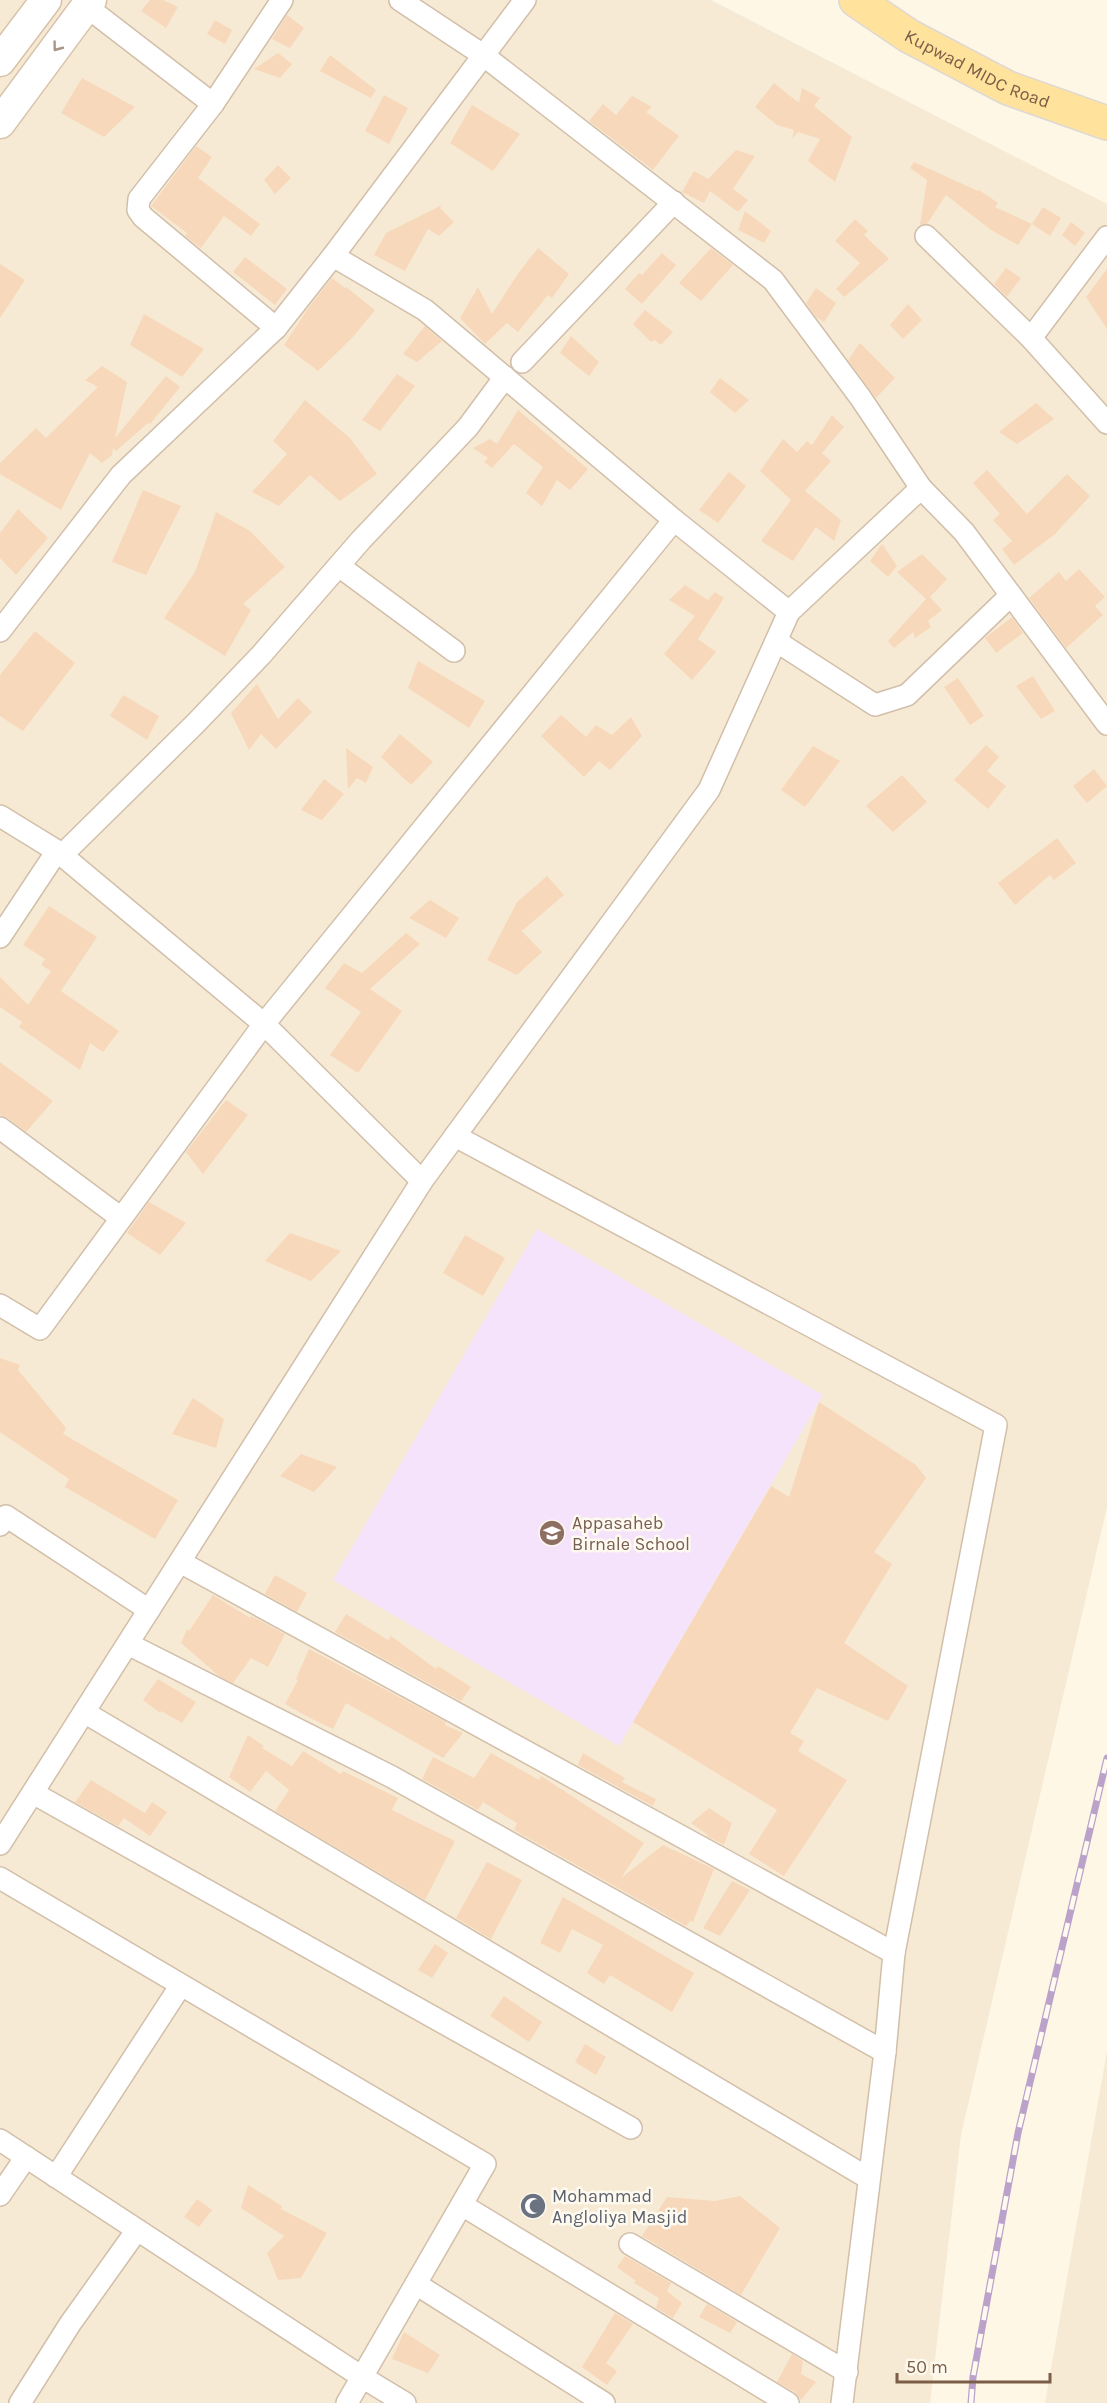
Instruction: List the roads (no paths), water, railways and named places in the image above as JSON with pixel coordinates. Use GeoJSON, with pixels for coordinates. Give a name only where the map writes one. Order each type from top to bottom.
{"type":"FeatureCollection","features":[{"type":"Feature","properties":{"kind":"main road"},"geometry":{"type":"LineString","coordinates":[[0,61],[46,0]]}},
{"type":"Feature","properties":{"kind":"main road","name":"Kupwad MIDC Road"},"geometry":{"type":"LineString","coordinates":[[856,0],[909,36],[1008,88],[1107,123]]}},
{"type":"Feature","properties":{"kind":"main road"},"geometry":{"type":"LineString","coordinates":[[0,123],[89,4]]}},
{"type":"Feature","properties":{"kind":"street"},"geometry":{"type":"LineString","coordinates":[[276,328],[163,235],[138,210],[139,199],[213,104],[282,0]]}},
{"type":"Feature","properties":{"kind":"street"},"geometry":{"type":"LineString","coordinates":[[400,0],[483,55],[772,280],[860,397],[921,488],[964,532],[1107,724]]}},
{"type":"Feature","properties":{"kind":"street"},"geometry":{"type":"LineString","coordinates":[[0,631],[121,475],[276,328],[333,256],[525,0]]}},
{"type":"Feature","properties":{"kind":"street"},"geometry":{"type":"LineString","coordinates":[[89,4],[213,104]]}},
{"type":"Feature","properties":{"kind":"street"},"geometry":{"type":"LineString","coordinates":[[522,362],[674,202]]}},
{"type":"Feature","properties":{"kind":"street"},"geometry":{"type":"LineString","coordinates":[[926,236],[1030,338],[1107,423]]}},
{"type":"Feature","properties":{"kind":"street"},"geometry":{"type":"LineString","coordinates":[[1030,338],[1107,237]]}},
{"type":"Feature","properties":{"kind":"street"},"geometry":{"type":"LineString","coordinates":[[333,256],[425,310],[674,520],[789,612]]}},
{"type":"Feature","properties":{"kind":"street"},"geometry":{"type":"LineString","coordinates":[[0,937],[59,853],[195,724],[261,655],[361,540],[468,428],[505,377]]}},
{"type":"Feature","properties":{"kind":"street"},"geometry":{"type":"LineString","coordinates":[[0,1844],[422,1181],[710,790],[789,612],[921,488]]}},
{"type":"Feature","properties":{"kind":"street"},"geometry":{"type":"LineString","coordinates":[[0,1305],[40,1329],[264,1024],[674,520]]}},
{"type":"Feature","properties":{"kind":"street"},"geometry":{"type":"LineString","coordinates":[[339,566],[454,651]]}},
{"type":"Feature","properties":{"kind":"street"},"geometry":{"type":"LineString","coordinates":[[776,641],[874,705],[907,695],[1011,595]]}},
{"type":"Feature","properties":{"kind":"street"},"geometry":{"type":"LineString","coordinates":[[0,816],[59,853],[264,1024],[422,1181]]}},
{"type":"Feature","properties":{"kind":"street"},"geometry":{"type":"LineString","coordinates":[[0,1128],[120,1218]]}},
{"type":"Feature","properties":{"kind":"street"},"geometry":{"type":"LineString","coordinates":[[455,1136],[996,1425],[894,1953],[885,2052],[842,2403]]}},
{"type":"Feature","properties":{"kind":"street"},"geometry":{"type":"LineString","coordinates":[[0,1525],[6,1516],[149,1610]]}},
{"type":"Feature","properties":{"kind":"street"},"geometry":{"type":"LineString","coordinates":[[180,1562],[894,1953]]}},
{"type":"Feature","properties":{"kind":"street"},"geometry":{"type":"LineString","coordinates":[[128,1644],[392,1777],[885,2052]]}},
{"type":"Feature","properties":{"kind":"street"},"geometry":{"type":"LineString","coordinates":[[84,1712],[868,2178]]}},
{"type":"Feature","properties":{"kind":"street"},"geometry":{"type":"LineString","coordinates":[[33,1793],[632,2128]]}},
{"type":"Feature","properties":{"kind":"street"},"geometry":{"type":"LineString","coordinates":[[0,1878],[485,2164],[347,2403]]}},
{"type":"Feature","properties":{"kind":"street"},"geometry":{"type":"LineString","coordinates":[[56,2177],[181,1985]]}},
{"type":"Feature","properties":{"kind":"street"},"geometry":{"type":"LineString","coordinates":[[0,2140],[405,2403]]}},
{"type":"Feature","properties":{"kind":"street"},"geometry":{"type":"LineString","coordinates":[[0,2195],[26,2157]]}},
{"type":"Feature","properties":{"kind":"street"},"geometry":{"type":"LineString","coordinates":[[462,2205],[788,2403]]}},
{"type":"Feature","properties":{"kind":"street"},"geometry":{"type":"LineString","coordinates":[[20,2403],[70,2324],[137,2230]]}},
{"type":"Feature","properties":{"kind":"street"},"geometry":{"type":"LineString","coordinates":[[630,2244],[847,2372]]}},
{"type":"Feature","properties":{"kind":"street"},"geometry":{"type":"LineString","coordinates":[[416,2284],[604,2403]]}},
{"type":"Feature","properties":{"kind":"railway"},"geometry":{"type":"LineString","coordinates":[[971,2403],[973,2377],[1018,2133],[1107,1758]]}},
{"type":"Feature","properties":{"kind":"place","name":"Appasaheb Birnale School"},"geometry":{"type":"Point","coordinates":[552,1533]}},
{"type":"Feature","properties":{"kind":"place","name":"Mohammad Angloliya Masjid"},"geometry":{"type":"Point","coordinates":[533,2206]}}]}
